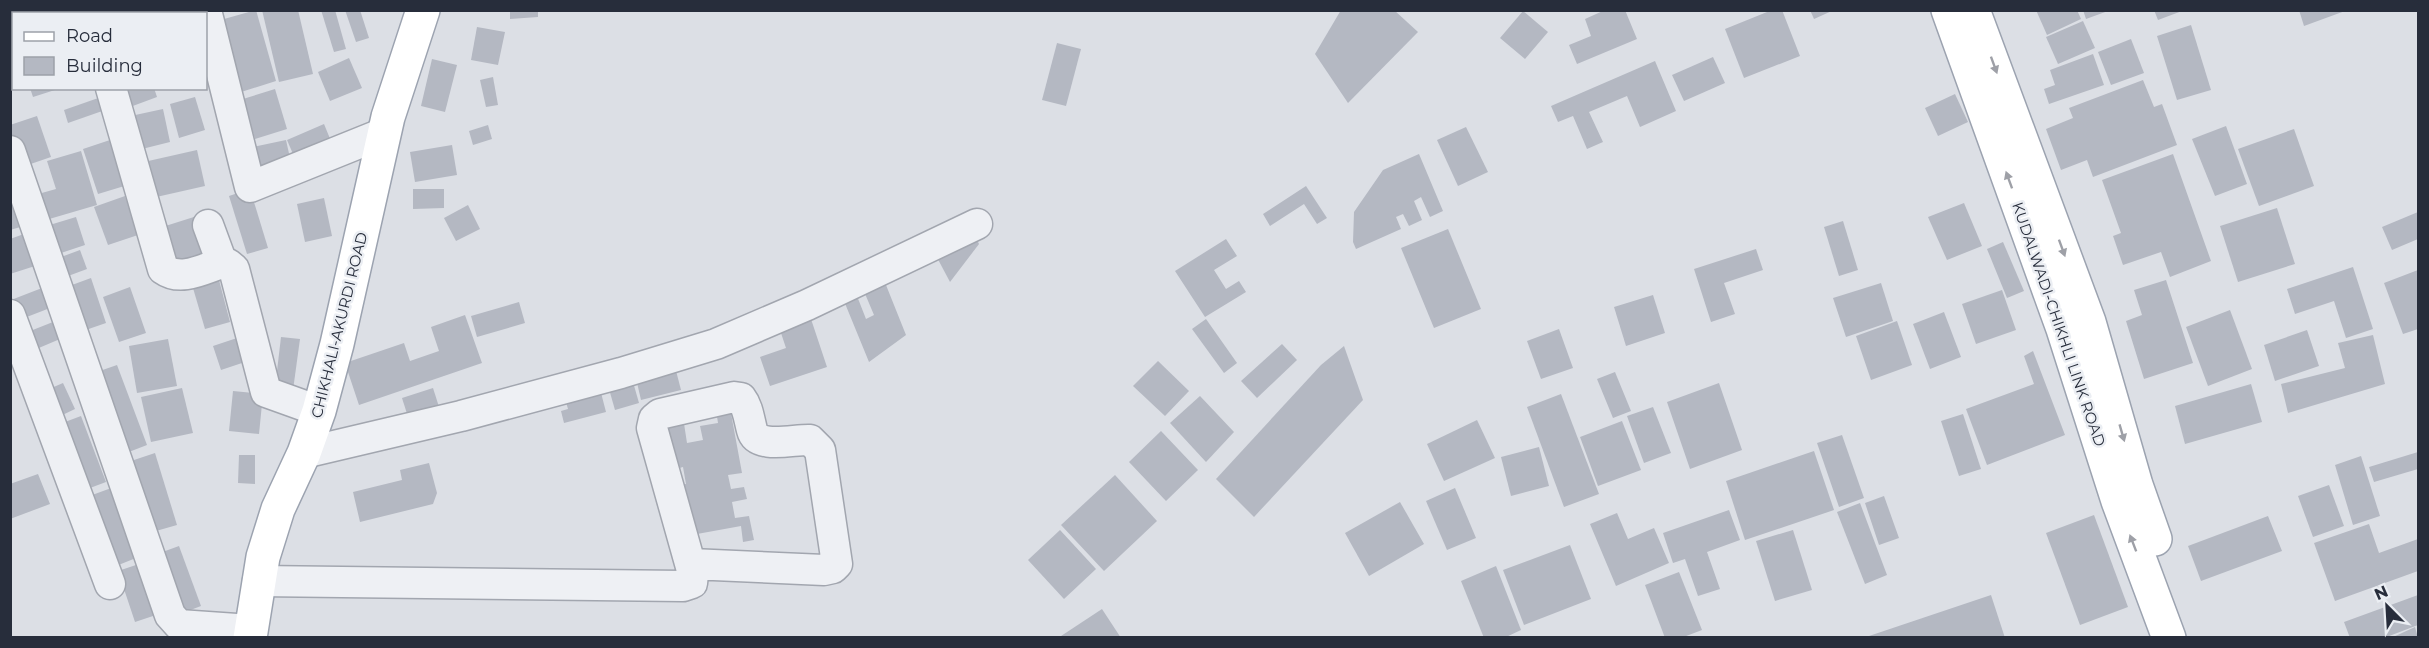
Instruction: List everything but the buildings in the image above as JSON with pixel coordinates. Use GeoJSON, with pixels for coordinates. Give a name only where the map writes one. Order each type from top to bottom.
{"type":"FeatureCollection","features":[{"type":"Feature","properties":{"kind":"main road","name":"CHIKHALI-AKURDI ROAD"},"geometry":{"type":"LineString","coordinates":[[250,634],[263,557],[278,509],[304,453],[319,411],[337,344],[384,133],[423,10]]}},
{"type":"Feature","properties":{"kind":"main road","name":"KUDALWADI-CHIKHLI LINK ROAD"},"geometry":{"type":"LineString","coordinates":[[1948,10],[2076,326],[2136,484],[2188,638]]}},
{"type":"Feature","properties":{"kind":"main road","name":"KUDALWADI-CHIKHLI LINK ROAD"},"geometry":{"type":"LineString","coordinates":[[1973,10],[2076,326],[2118,501],[2169,638]]}},
{"type":"Feature","properties":{"kind":"street"},"geometry":{"type":"LineString","coordinates":[[207,14],[250,188],[384,133]]}},
{"type":"Feature","properties":{"kind":"street"},"geometry":{"type":"LineString","coordinates":[[112,90],[163,269],[180,276],[222,263],[234,269],[266,392],[319,411]]}},
{"type":"Feature","properties":{"kind":"street"},"geometry":{"type":"LineString","coordinates":[[10,151],[170,615],[179,625],[250,634]]}},
{"type":"Feature","properties":{"kind":"street"},"geometry":{"type":"LineString","coordinates":[[304,453],[461,416],[621,373],[716,344],[807,305],[977,224]]}},
{"type":"Feature","properties":{"kind":"street"},"geometry":{"type":"LineString","coordinates":[[208,225],[222,263]]}},
{"type":"Feature","properties":{"kind":"street"},"geometry":{"type":"LineString","coordinates":[[10,315],[110,584]]}},
{"type":"Feature","properties":{"kind":"street"},"geometry":{"type":"LineString","coordinates":[[258,581],[683,586],[692,583],[691,564],[652,428],[654,419],[660,414],[734,397],[741,398],[745,403],[753,434],[758,439],[767,442],[810,440],[820,450],[837,564],[833,568],[824,570],[691,564]]}}]}
